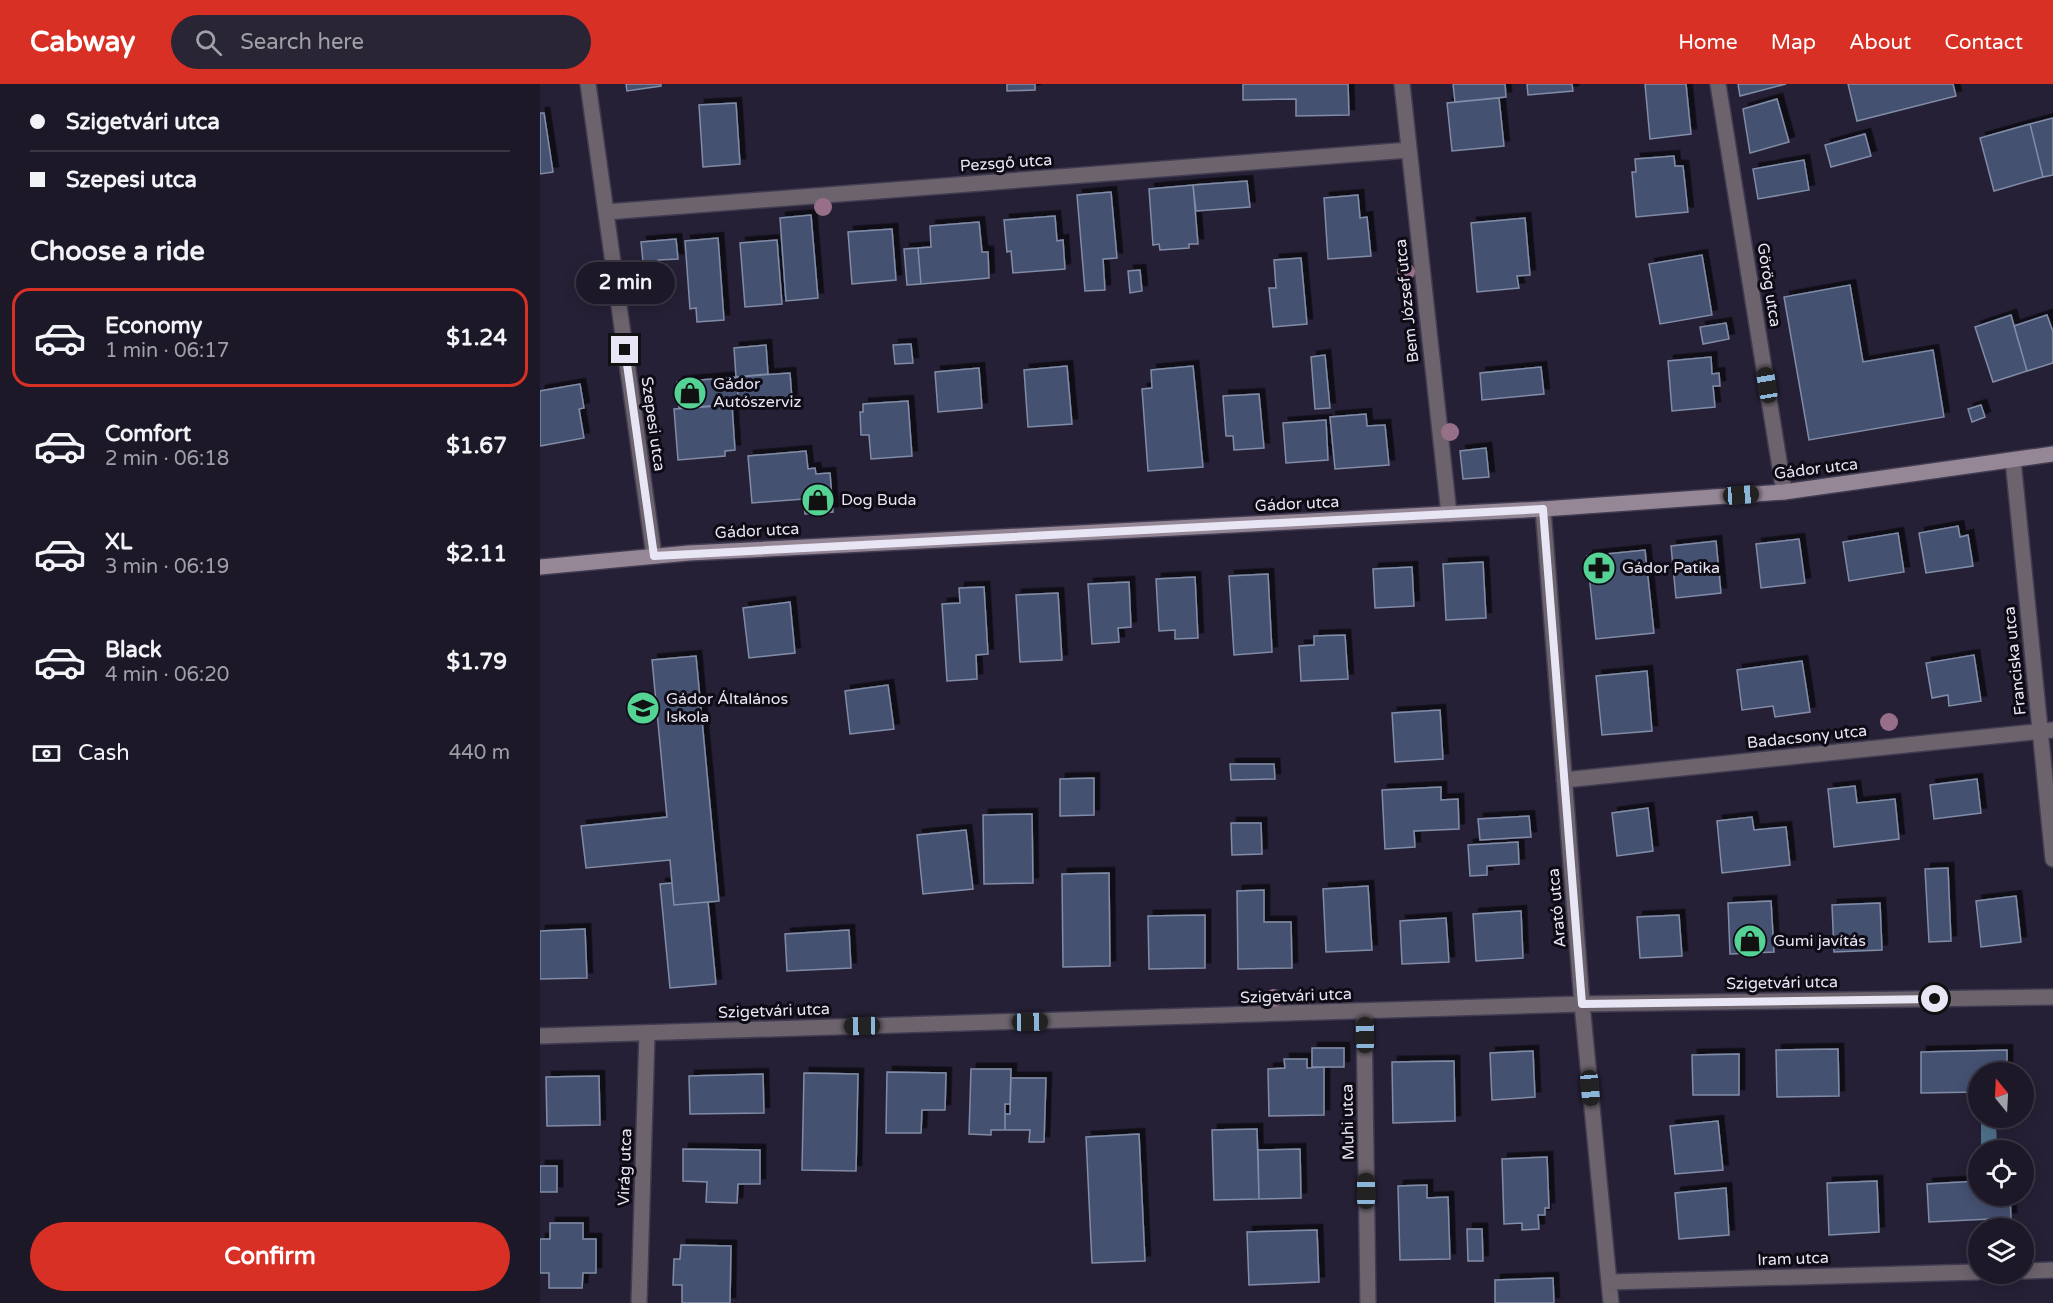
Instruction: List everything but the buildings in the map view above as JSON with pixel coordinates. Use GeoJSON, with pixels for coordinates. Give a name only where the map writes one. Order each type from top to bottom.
{"type":"FeatureCollection","features":[{"type":"Feature","properties":{"kind":"street","name":"Szepesi utca"},"geometry":{"type":"LineString","coordinates":[[588,84],[654,556]]}},
{"type":"Feature","properties":{"kind":"street","name":"Bem József utca"},"geometry":{"type":"LineString","coordinates":[[1402,84],[1449,514]]}},
{"type":"Feature","properties":{"kind":"street","name":"Görög utca"},"geometry":{"type":"LineString","coordinates":[[1718,84],[1784,492]]}},
{"type":"Feature","properties":{"kind":"street","name":"Pezsgő utca"},"geometry":{"type":"LineString","coordinates":[[606,212],[1409,150]]}},
{"type":"Feature","properties":{"kind":"street","name":"Gádor utca"},"geometry":{"type":"LineString","coordinates":[[540,567],[654,556],[1543,509],[1784,492],[2053,454]]}},
{"type":"Feature","properties":{"kind":"street","name":"Franciska utca"},"geometry":{"type":"LineString","coordinates":[[2013,460],[2047,731],[2053,859]]}},
{"type":"Feature","properties":{"kind":"street","name":"Arató utca"},"geometry":{"type":"LineString","coordinates":[[1543,509],[1582,1004],[1611,1303]]}},
{"type":"Feature","properties":{"kind":"street","name":"Badacsony utca"},"geometry":{"type":"LineString","coordinates":[[1564,780],[2047,731]]}},
{"type":"Feature","properties":{"kind":"street","name":"Szigetvári utca"},"geometry":{"type":"LineString","coordinates":[[540,1036],[1582,1004],[2053,997]]}},
{"type":"Feature","properties":{"kind":"street","name":"Muhi utca"},"geometry":{"type":"LineString","coordinates":[[1364,1012],[1368,1303]]}},
{"type":"Feature","properties":{"kind":"street","name":"Virág utca"},"geometry":{"type":"LineString","coordinates":[[639,1303],[647,1033]]}},
{"type":"Feature","properties":{"kind":"street"},"geometry":{"type":"LineString","coordinates":[[2034,1270],[2053,1270]]}},
{"type":"Feature","properties":{"kind":"street","name":"Iram utca"},"geometry":{"type":"LineString","coordinates":[[1610,1282],[1968,1272]]}},
{"type":"Feature","properties":{"kind":"water"},"geometry":{"type":"Polygon","coordinates":[[[1981,1128],[1996,1128],[1997,1140],[1981,1140],[1981,1128]]]}},
{"type":"Feature","properties":{"kind":"place","name":"Gádor Autószerviz"},"geometry":{"type":"Point","coordinates":[690,393]}},
{"type":"Feature","properties":{"kind":"place","name":"Dog Buda"},"geometry":{"type":"Point","coordinates":[818,500]}},
{"type":"Feature","properties":{"kind":"place","name":"Gádor Patika"},"geometry":{"type":"Point","coordinates":[1599,568]}},
{"type":"Feature","properties":{"kind":"place","name":"Gádor Általános Iskola"},"geometry":{"type":"Point","coordinates":[643,708]}},
{"type":"Feature","properties":{"kind":"place","name":"Gumi javítás"},"geometry":{"type":"Point","coordinates":[1750,941]}},
{"type":"Feature","properties":{"kind":"route"},"geometry":{"type":"LineString","coordinates":[[625,350],[654,556],[1543,509],[1582,1004],[1935,999]]}}]}
